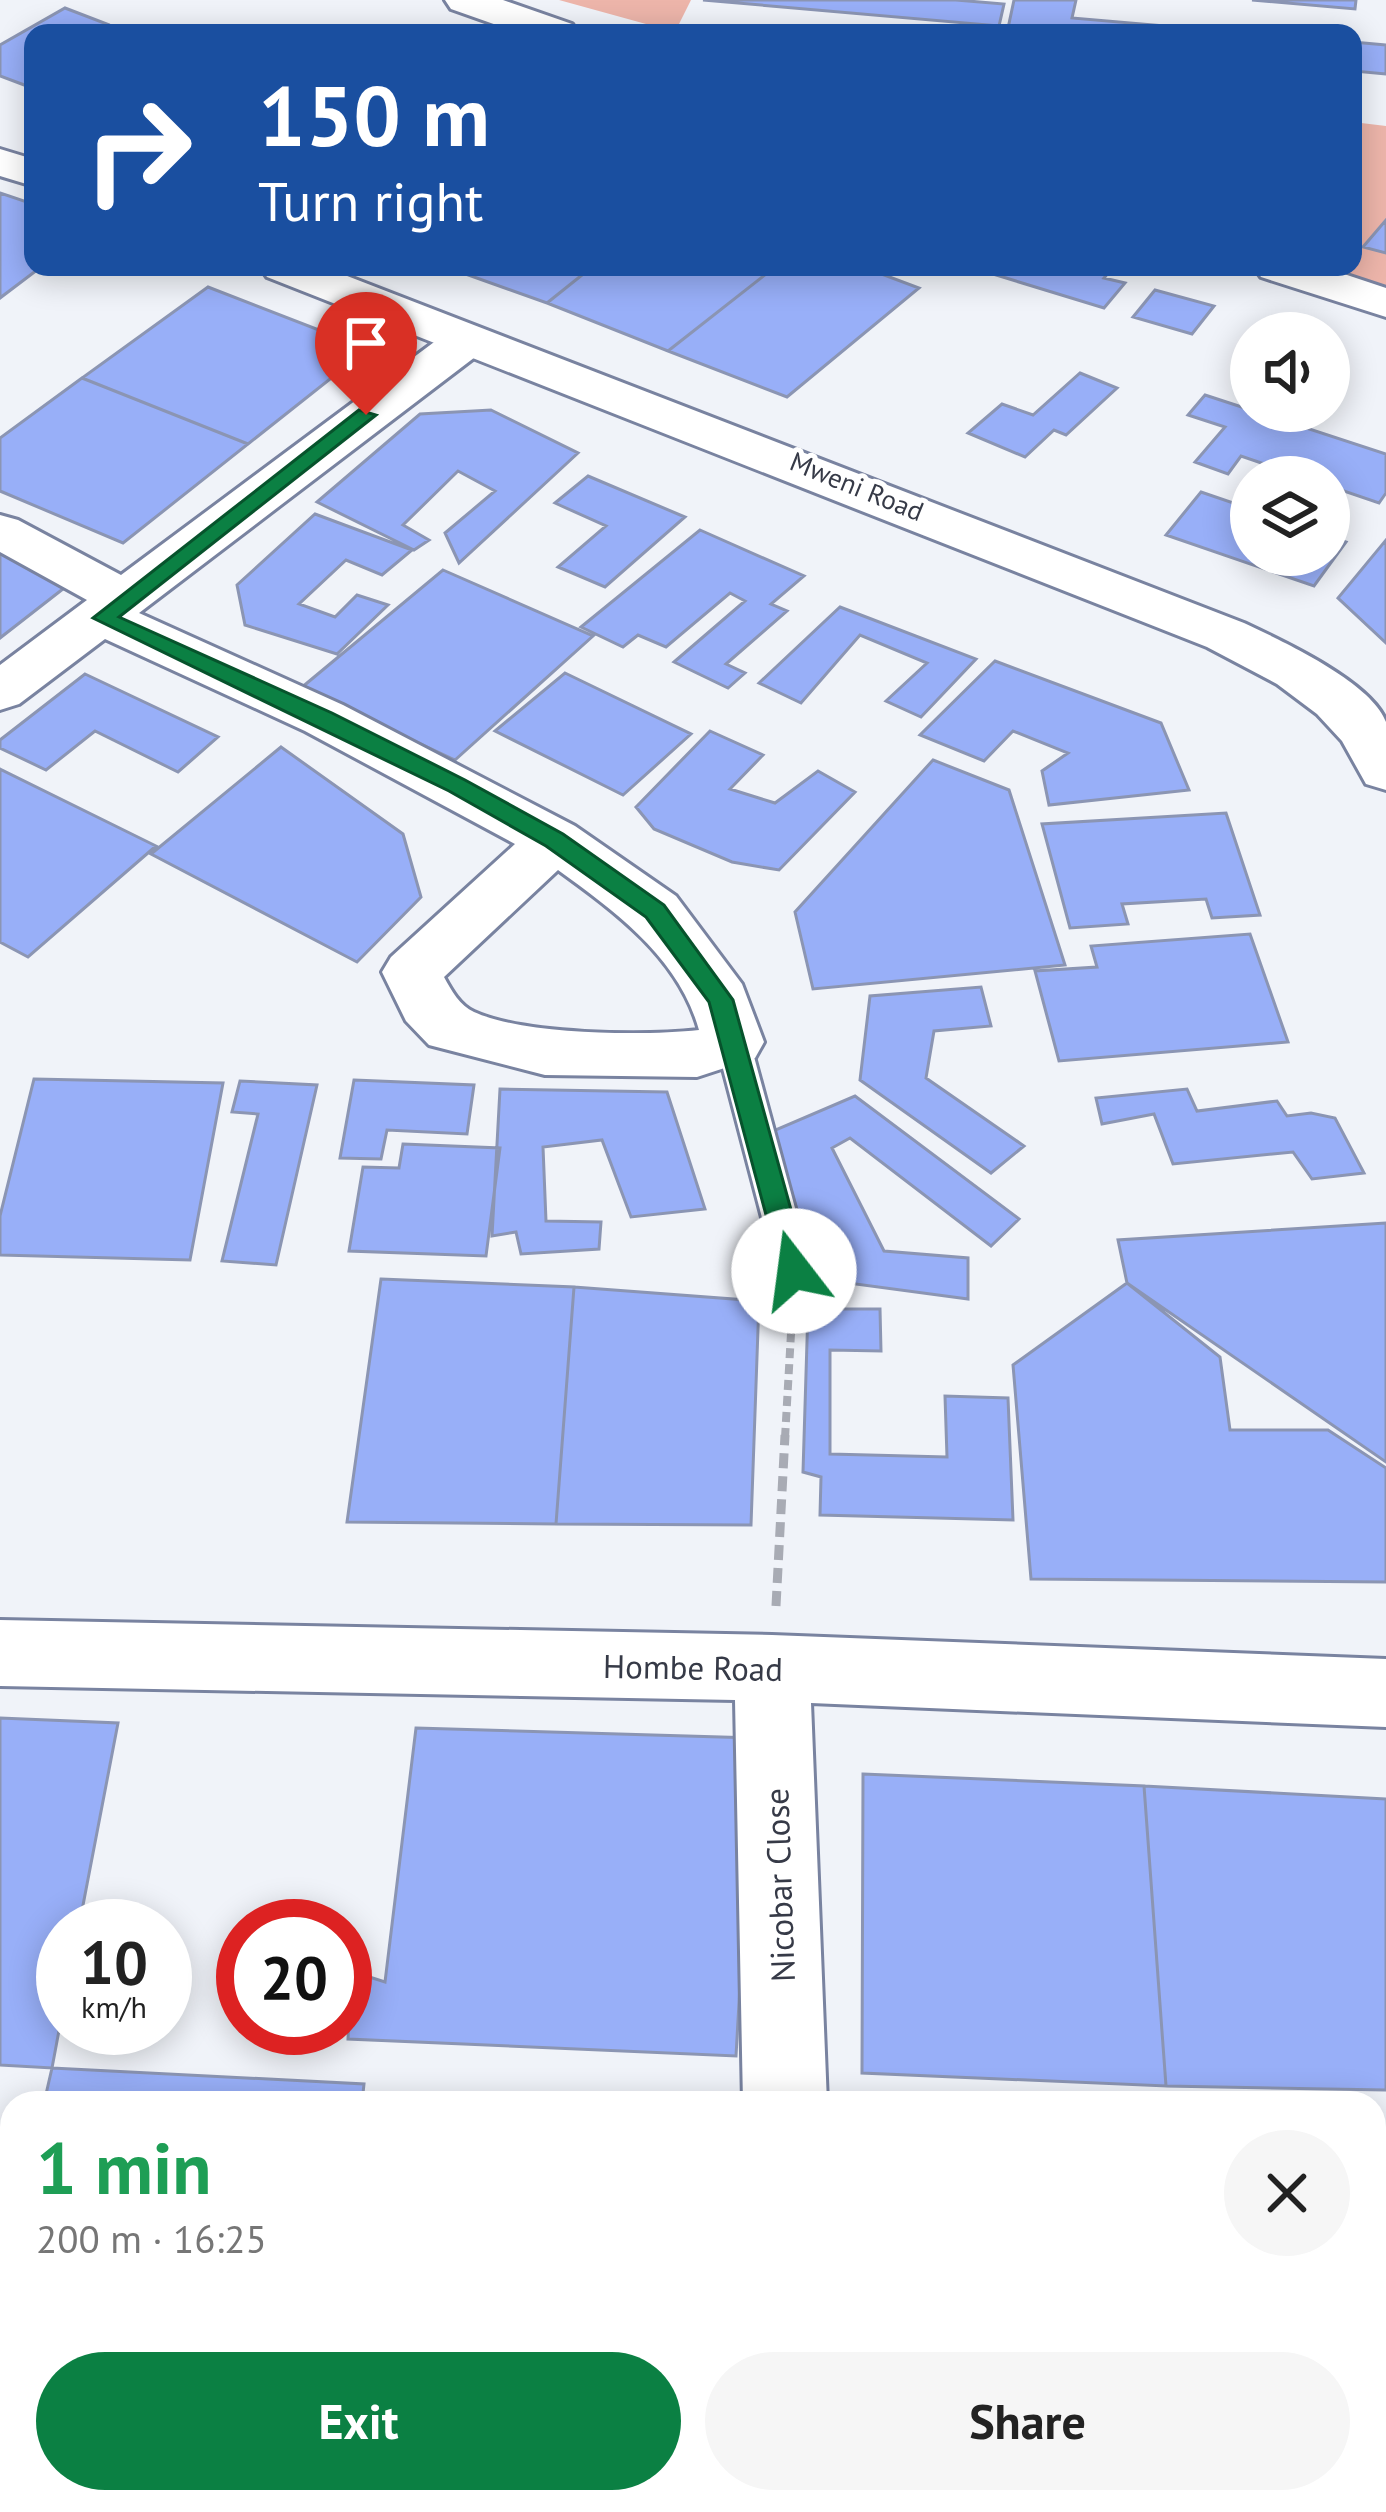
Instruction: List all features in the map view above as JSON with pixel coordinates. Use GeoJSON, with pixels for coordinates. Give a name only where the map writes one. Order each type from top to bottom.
{"type":"FeatureCollection","features":[{"type":"Feature","properties":{"kind":"street"},"geometry":{"type":"LineString","coordinates":[[465,0],[533,24]]}},
{"type":"Feature","properties":{"kind":"street","name":"Mweni Road"},"geometry":{"type":"LineString","coordinates":[[305,276],[466,341],[823,471],[1209,630],[1324,691],[1355,719],[1386,772]]}},
{"type":"Feature","properties":{"kind":"street"},"geometry":{"type":"LineString","coordinates":[[1304,276],[1386,303]]}},
{"type":"Feature","properties":{"kind":"street"},"geometry":{"type":"LineString","coordinates":[[0,692],[466,341]]}},
{"type":"Feature","properties":{"kind":"street"},"geometry":{"type":"LineString","coordinates":[[0,531],[114,609],[555,840],[655,911],[721,1000],[733,1042],[697,1054],[545,1052],[451,1029],[428,1005],[412,973],[555,840]]}},
{"type":"Feature","properties":{"kind":"street","name":"Hombe Road"},"geometry":{"type":"LineString","coordinates":[[0,1653],[772,1668],[1386,1693]]}},
{"type":"Feature","properties":{"kind":"street","name":"Nicobar Close"},"geometry":{"type":"LineString","coordinates":[[772,1668],[785,2091]]}},
{"type":"Feature","properties":{"kind":"lane"},"geometry":{"type":"LineString","coordinates":[[733,1042],[794,1271]]}},
{"type":"Feature","properties":{"kind":"path"},"geometry":{"type":"LineString","coordinates":[[772,1668],[794,1271]]}},
{"type":"Feature","properties":{"kind":"shaded area"},"geometry":{"type":"Polygon","coordinates":[[[559,0],[691,0],[679,24],[646,24],[559,0]]]}},
{"type":"Feature","properties":{"kind":"shaded area"},"geometry":{"type":"Polygon","coordinates":[[[1362,123],[1386,126],[1386,303],[1305,276],[1362,276],[1362,123]]]}},
{"type":"Feature","properties":{"kind":"building"},"geometry":{"type":"Polygon","coordinates":[[[703,0],[1004,4],[999,24],[703,0]]]}},
{"type":"Feature","properties":{"kind":"building"},"geometry":{"type":"Polygon","coordinates":[[[1014,0],[1076,0],[1072,18],[1142,24],[1009,24],[1014,0]]]}},
{"type":"Feature","properties":{"kind":"building"},"geometry":{"type":"Polygon","coordinates":[[[1252,0],[1356,0],[1355,9],[1252,0]]]}},
{"type":"Feature","properties":{"kind":"building"},"geometry":{"type":"Polygon","coordinates":[[[65,8],[107,24],[37,24],[65,8]]]}},
{"type":"Feature","properties":{"kind":"building"},"geometry":{"type":"Polygon","coordinates":[[[24,31],[24,85],[0,76],[0,45],[24,31]]]}},
{"type":"Feature","properties":{"kind":"building"},"geometry":{"type":"Polygon","coordinates":[[[1362,43],[1386,45],[1386,74],[1362,72],[1362,43]]]}},
{"type":"Feature","properties":{"kind":"building"},"geometry":{"type":"Polygon","coordinates":[[[0,193],[24,201],[24,276],[29,276],[0,298],[0,193]]]}},
{"type":"Feature","properties":{"kind":"building"},"geometry":{"type":"Polygon","coordinates":[[[1386,220],[1386,253],[1363,247],[1386,220]]]}},
{"type":"Feature","properties":{"kind":"building"},"geometry":{"type":"Polygon","coordinates":[[[471,276],[581,276],[547,303],[471,276]]]}},
{"type":"Feature","properties":{"kind":"building"},"geometry":{"type":"Polygon","coordinates":[[[581,276],[764,276],[668,351],[547,303],[581,276]]]}},
{"type":"Feature","properties":{"kind":"building"},"geometry":{"type":"Polygon","coordinates":[[[764,276],[887,276],[919,288],[787,397],[668,351],[764,276]]]}},
{"type":"Feature","properties":{"kind":"building"},"geometry":{"type":"Polygon","coordinates":[[[999,276],[1106,276],[1125,283],[1104,308],[999,276]]]}},
{"type":"Feature","properties":{"kind":"building"},"geometry":{"type":"Polygon","coordinates":[[[208,287],[368,349],[248,444],[82,378],[208,287]]]}},
{"type":"Feature","properties":{"kind":"building"},"geometry":{"type":"Polygon","coordinates":[[[1155,290],[1214,306],[1192,334],[1133,317],[1155,290]]]}},
{"type":"Feature","properties":{"kind":"building"},"geometry":{"type":"Polygon","coordinates":[[[1080,373],[1117,388],[1066,435],[1054,430],[1025,457],[968,433],[1002,404],[1033,415],[1080,373]]]}},
{"type":"Feature","properties":{"kind":"building"},"geometry":{"type":"Polygon","coordinates":[[[82,378],[248,444],[123,543],[0,491],[0,438],[82,378]]]}},
{"type":"Feature","properties":{"kind":"building"},"geometry":{"type":"Polygon","coordinates":[[[1205,395],[1230,403],[1230,432],[1319,432],[1386,454],[1386,493],[1379,503],[1350,493],[1350,456],[1230,456],[1228,474],[1195,462],[1225,427],[1188,415],[1205,395]]]}},
{"type":"Feature","properties":{"kind":"building"},"geometry":{"type":"Polygon","coordinates":[[[491,410],[578,453],[459,563],[445,533],[495,491],[458,471],[403,525],[429,540],[414,550],[317,502],[420,414],[491,410]]]}},
{"type":"Feature","properties":{"kind":"building"},"geometry":{"type":"Polygon","coordinates":[[[588,476],[685,517],[605,587],[558,567],[606,526],[555,503],[588,476]]]}},
{"type":"Feature","properties":{"kind":"building"},"geometry":{"type":"Polygon","coordinates":[[[1201,492],[1230,502],[1230,557],[1166,535],[1201,492]]]}},
{"type":"Feature","properties":{"kind":"building"},"geometry":{"type":"Polygon","coordinates":[[[315,514],[412,550],[382,575],[346,560],[299,604],[335,617],[357,595],[388,605],[337,654],[245,625],[237,585],[315,514]]]}},
{"type":"Feature","properties":{"kind":"building"},"geometry":{"type":"Polygon","coordinates":[[[700,530],[804,576],[771,604],[787,611],[726,664],[745,673],[728,688],[674,662],[745,601],[730,593],[666,647],[638,635],[623,647],[581,627],[700,530]]]}},
{"type":"Feature","properties":{"kind":"building"},"geometry":{"type":"Polygon","coordinates":[[[1386,540],[1386,643],[1338,598],[1386,540]]]}},
{"type":"Feature","properties":{"kind":"building"},"geometry":{"type":"Polygon","coordinates":[[[0,543],[77,578],[0,638],[0,543]]]}},
{"type":"Feature","properties":{"kind":"building"},"geometry":{"type":"Polygon","coordinates":[[[443,570],[593,636],[455,760],[301,688],[443,570]]]}},
{"type":"Feature","properties":{"kind":"building"},"geometry":{"type":"Polygon","coordinates":[[[1285,576],[1321,576],[1314,586],[1285,576]]]}},
{"type":"Feature","properties":{"kind":"building"},"geometry":{"type":"Polygon","coordinates":[[[840,607],[976,659],[921,717],[886,701],[927,663],[860,635],[801,703],[759,683],[840,607]]]}},
{"type":"Feature","properties":{"kind":"building"},"geometry":{"type":"Polygon","coordinates":[[[995,661],[1161,723],[1189,790],[1049,805],[1042,771],[1068,753],[1013,731],[984,761],[920,735],[995,661]]]}},
{"type":"Feature","properties":{"kind":"building"},"geometry":{"type":"Polygon","coordinates":[[[565,673],[691,734],[623,795],[495,731],[565,673]]]}},
{"type":"Feature","properties":{"kind":"building"},"geometry":{"type":"Polygon","coordinates":[[[85,674],[218,737],[178,772],[95,731],[46,770],[0,748],[0,740],[85,674]]]}},
{"type":"Feature","properties":{"kind":"building"},"geometry":{"type":"Polygon","coordinates":[[[710,731],[763,755],[730,789],[775,803],[818,771],[855,792],[779,870],[732,862],[654,829],[636,807],[710,731]]]}},
{"type":"Feature","properties":{"kind":"building"},"geometry":{"type":"Polygon","coordinates":[[[281,747],[403,834],[421,897],[357,962],[151,854],[281,747]]]}},
{"type":"Feature","properties":{"kind":"building"},"geometry":{"type":"Polygon","coordinates":[[[933,760],[1009,790],[1065,965],[813,989],[795,912],[933,760]]]}},
{"type":"Feature","properties":{"kind":"building"},"geometry":{"type":"Polygon","coordinates":[[[0,769],[156,846],[28,957],[0,942],[0,769]]]}},
{"type":"Feature","properties":{"kind":"building"},"geometry":{"type":"Polygon","coordinates":[[[1226,813],[1260,915],[1212,918],[1206,899],[1122,904],[1128,924],[1070,928],[1042,824],[1226,813]]]}},
{"type":"Feature","properties":{"kind":"building"},"geometry":{"type":"Polygon","coordinates":[[[1250,934],[1288,1042],[1059,1061],[1035,971],[1097,967],[1091,946],[1250,934]]]}},
{"type":"Feature","properties":{"kind":"building"},"geometry":{"type":"Polygon","coordinates":[[[981,987],[991,1026],[934,1031],[926,1078],[1024,1146],[991,1173],[860,1080],[870,996],[981,987]]]}},
{"type":"Feature","properties":{"kind":"building"},"geometry":{"type":"Polygon","coordinates":[[[34,1079],[223,1083],[190,1260],[0,1255],[0,1216],[34,1079]]]}},
{"type":"Feature","properties":{"kind":"building"},"geometry":{"type":"Polygon","coordinates":[[[354,1080],[474,1085],[467,1134],[387,1130],[381,1159],[340,1158],[354,1080]]]}},
{"type":"Feature","properties":{"kind":"building"},"geometry":{"type":"Polygon","coordinates":[[[240,1081],[317,1085],[276,1265],[222,1261],[258,1114],[232,1112],[240,1081]]]}},
{"type":"Feature","properties":{"kind":"building"},"geometry":{"type":"Polygon","coordinates":[[[500,1089],[667,1092],[705,1209],[631,1217],[602,1140],[543,1147],[546,1221],[601,1222],[599,1249],[521,1254],[516,1232],[492,1236],[500,1089]]]}},
{"type":"Feature","properties":{"kind":"building"},"geometry":{"type":"Polygon","coordinates":[[[1187,1089],[1197,1111],[1277,1101],[1287,1116],[1311,1113],[1335,1118],[1364,1173],[1312,1179],[1293,1152],[1173,1164],[1154,1114],[1102,1124],[1096,1098],[1187,1089]]]}},
{"type":"Feature","properties":{"kind":"building"},"geometry":{"type":"Polygon","coordinates":[[[855,1096],[1019,1219],[991,1246],[850,1138],[832,1148],[884,1251],[968,1258],[968,1299],[818,1279],[773,1131],[855,1096]]]}},
{"type":"Feature","properties":{"kind":"building"},"geometry":{"type":"Polygon","coordinates":[[[403,1144],[500,1148],[486,1256],[349,1251],[363,1167],[399,1168],[403,1144]]]}},
{"type":"Feature","properties":{"kind":"building"},"geometry":{"type":"Polygon","coordinates":[[[1386,1223],[1386,1462],[1127,1283],[1118,1240],[1386,1223]]]}},
{"type":"Feature","properties":{"kind":"building"},"geometry":{"type":"Polygon","coordinates":[[[381,1279],[574,1287],[556,1524],[347,1522],[381,1279]]]}},
{"type":"Feature","properties":{"kind":"building"},"geometry":{"type":"Polygon","coordinates":[[[1127,1283],[1220,1357],[1230,1430],[1328,1430],[1386,1468],[1386,1582],[1031,1579],[1013,1365],[1127,1283]]]}},
{"type":"Feature","properties":{"kind":"building"},"geometry":{"type":"Polygon","coordinates":[[[574,1287],[759,1301],[751,1525],[556,1524],[574,1287]]]}},
{"type":"Feature","properties":{"kind":"building"},"geometry":{"type":"Polygon","coordinates":[[[808,1309],[880,1309],[881,1351],[830,1350],[830,1454],[947,1457],[945,1396],[1008,1398],[1013,1520],[820,1515],[821,1477],[803,1472],[808,1309]]]}},
{"type":"Feature","properties":{"kind":"building"},"geometry":{"type":"Polygon","coordinates":[[[0,1718],[118,1723],[84,1899],[36,1899],[36,2055],[54,2055],[52,2068],[0,2065],[0,1718]]]}},
{"type":"Feature","properties":{"kind":"building"},"geometry":{"type":"Polygon","coordinates":[[[416,1728],[754,1738],[736,2056],[372,2040],[372,1978],[385,1982],[416,1728]]]}},
{"type":"Feature","properties":{"kind":"building"},"geometry":{"type":"Polygon","coordinates":[[[863,1774],[1144,1786],[1166,2086],[862,2073],[863,1774]]]}},
{"type":"Feature","properties":{"kind":"building"},"geometry":{"type":"Polygon","coordinates":[[[1144,1786],[1386,1799],[1386,2090],[1166,2086],[1144,1786]]]}},
{"type":"Feature","properties":{"kind":"building"},"geometry":{"type":"Polygon","coordinates":[[[52,2068],[364,2084],[363,2091],[47,2091],[52,2068]]]}},
{"type":"Feature","properties":{"kind":"route"},"geometry":{"type":"LineString","coordinates":[[366,415],[104,618],[324,718],[457,786],[555,840],[655,911],[721,1000],[794,1271]]}}]}
